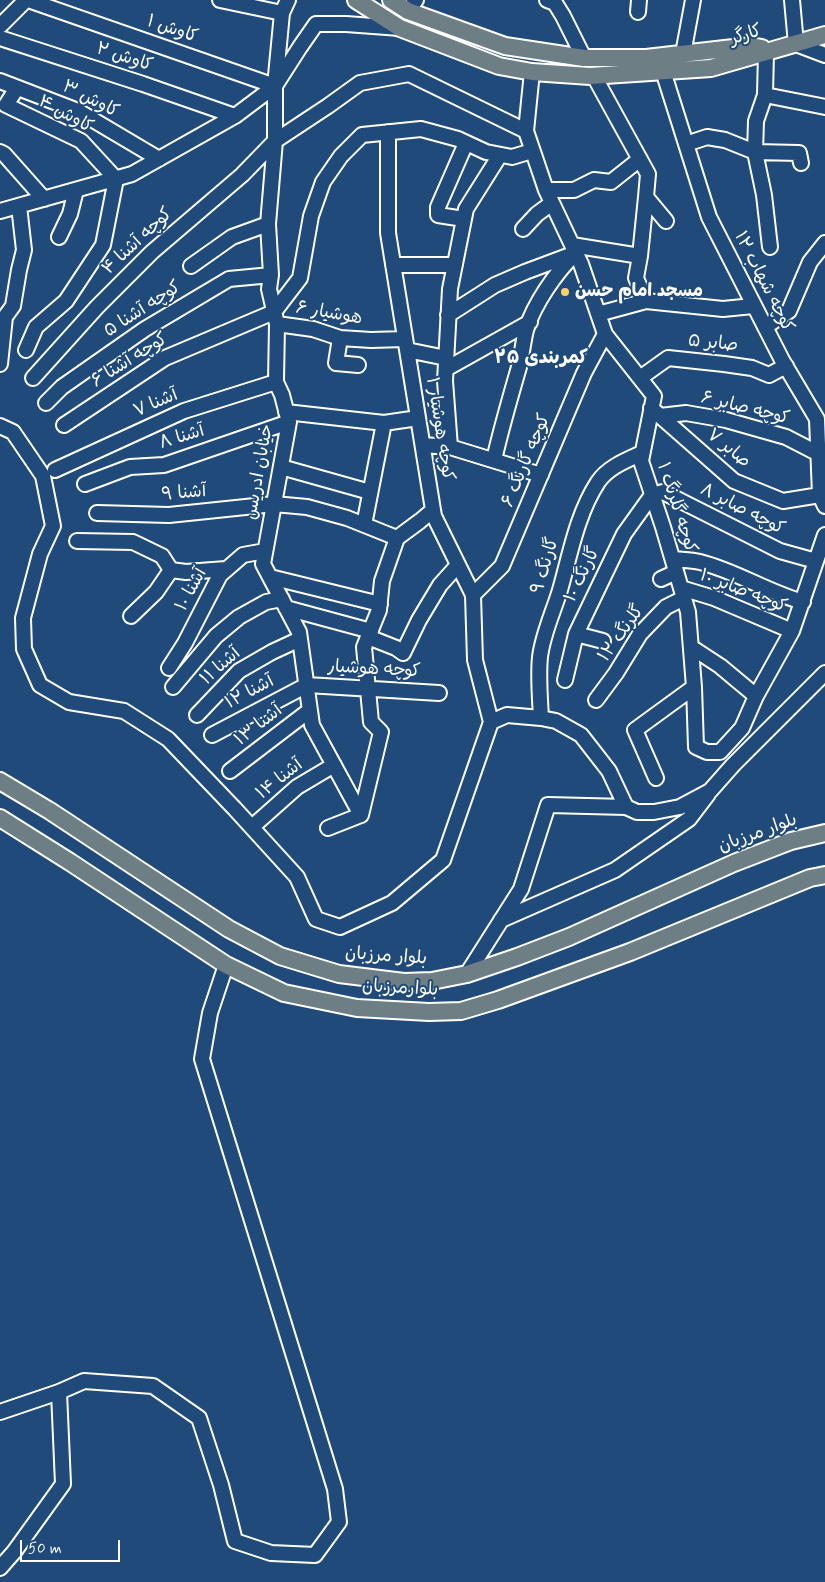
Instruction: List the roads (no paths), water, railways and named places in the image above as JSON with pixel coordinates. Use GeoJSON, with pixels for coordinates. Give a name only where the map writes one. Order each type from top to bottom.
{"type":"FeatureCollection","features":[{"type":"Feature","properties":{"kind":"main road","name":"کارگر"},"geometry":{"type":"LineString","coordinates":[[356,0],[400,28],[499,66],[532,72],[594,76],[711,68],[771,51]]}},
{"type":"Feature","properties":{"kind":"main road","name":"کارگر"},"geometry":{"type":"LineString","coordinates":[[390,0],[412,6],[505,46],[584,58],[646,58],[751,46],[771,51]]}},
{"type":"Feature","properties":{"kind":"main road"},"geometry":{"type":"LineString","coordinates":[[771,51],[825,35]]}},
{"type":"Feature","properties":{"kind":"main road","name":"بلوار مرزبان"},"geometry":{"type":"LineString","coordinates":[[0,781],[50,811],[229,929],[280,956],[339,974],[404,982],[432,981],[467,974],[569,937],[734,863],[782,844],[825,833]]}},
{"type":"Feature","properties":{"kind":"main road","name":"بلوارمرزبان"},"geometry":{"type":"LineString","coordinates":[[0,818],[226,964],[284,993],[357,1008],[429,1012],[460,1011],[498,1000],[630,952],[810,878],[825,875]]}},
{"type":"Feature","properties":{"kind":"street"},"geometry":{"type":"LineString","coordinates":[[0,26],[27,0]]}},
{"type":"Feature","properties":{"kind":"street","name":"کاوش ۱"},"geometry":{"type":"LineString","coordinates":[[27,0],[275,86]]}},
{"type":"Feature","properties":{"kind":"street"},"geometry":{"type":"LineString","coordinates":[[220,0],[282,13]]}},
{"type":"Feature","properties":{"kind":"street","name":"خیابان ادریس"},"geometry":{"type":"LineString","coordinates":[[288,0],[282,13],[275,86],[275,141],[268,224],[271,275],[269,289],[275,318],[276,382],[282,395],[287,417],[281,467],[262,564],[299,632],[312,725],[361,815]]}},
{"type":"Feature","properties":{"kind":"street"},"geometry":{"type":"LineString","coordinates":[[547,0],[555,3],[584,58]]}},
{"type":"Feature","properties":{"kind":"street"},"geometry":{"type":"LineString","coordinates":[[683,54],[693,0]]}},
{"type":"Feature","properties":{"kind":"street"},"geometry":{"type":"LineString","coordinates":[[792,0],[796,44],[825,55]]}},
{"type":"Feature","properties":{"kind":"street"},"geometry":{"type":"LineString","coordinates":[[0,211],[132,174],[235,116],[275,86],[316,24],[400,28]]}},
{"type":"Feature","properties":{"kind":"street","name":"کاوش ۲"},"geometry":{"type":"LineString","coordinates":[[0,38],[235,116]]}},
{"type":"Feature","properties":{"kind":"street"},"geometry":{"type":"LineString","coordinates":[[770,247],[764,195],[755,152],[756,121],[765,94],[771,51]]}},
{"type":"Feature","properties":{"kind":"street","name":"کوچه گلرنگ ۱"},"geometry":{"type":"LineString","coordinates":[[532,72],[526,131],[546,190],[581,264],[605,334],[654,396],[655,412],[641,461],[688,612],[694,687],[696,746],[706,752],[720,752],[742,728],[756,696]]}},
{"type":"Feature","properties":{"kind":"street","name":"کوچه شهاب ۱۲"},"geometry":{"type":"LineString","coordinates":[[663,72],[709,217],[753,306],[817,419],[823,500]]}},
{"type":"Feature","properties":{"kind":"street","name":"کوچه آشنا ۴"},"geometry":{"type":"LineString","coordinates":[[33,378],[97,307],[152,252],[242,175],[275,141],[360,83],[409,74],[526,131]]}},
{"type":"Feature","properties":{"kind":"street"},"geometry":{"type":"LineString","coordinates":[[594,76],[648,174],[636,278],[646,300]]}},
{"type":"Feature","properties":{"kind":"street","name":"کاوش ۳"},"geometry":{"type":"LineString","coordinates":[[0,81],[78,111],[159,159]]}},
{"type":"Feature","properties":{"kind":"street","name":"کاوش ۴"},"geometry":{"type":"LineString","coordinates":[[17,88],[6,105],[81,141],[116,179]]}},
{"type":"Feature","properties":{"kind":"street"},"geometry":{"type":"LineString","coordinates":[[765,94],[825,107]]}},
{"type":"Feature","properties":{"kind":"street"},"geometry":{"type":"LineString","coordinates":[[275,318],[300,278],[311,216],[323,182],[341,156],[362,135],[421,129],[458,139],[486,152],[500,155],[512,157],[532,150]]}},
{"type":"Feature","properties":{"kind":"street","name":"کوچه هوشیار ۱"},"geometry":{"type":"LineString","coordinates":[[388,132],[388,233],[432,510],[473,595],[475,660],[491,722]]}},
{"type":"Feature","properties":{"kind":"street"},"geometry":{"type":"LineString","coordinates":[[686,144],[707,137],[725,140],[755,152],[800,154],[800,164]]}},
{"type":"Feature","properties":{"kind":"street"},"geometry":{"type":"LineString","coordinates":[[464,219],[438,215],[438,207],[466,143]]}},
{"type":"Feature","properties":{"kind":"street"},"geometry":{"type":"LineString","coordinates":[[0,152],[4,154],[44,199]]}},
{"type":"Feature","properties":{"kind":"street"},"geometry":{"type":"LineString","coordinates":[[450,447],[445,382],[450,289],[466,209],[500,155]]}},
{"type":"Feature","properties":{"kind":"street"},"geometry":{"type":"LineString","coordinates":[[546,190],[574,190],[594,180],[611,182],[640,159]]}},
{"type":"Feature","properties":{"kind":"street"},"geometry":{"type":"LineString","coordinates":[[26,350],[36,328],[66,301],[103,245],[116,179]]}},
{"type":"Feature","properties":{"kind":"street"},"geometry":{"type":"LineString","coordinates":[[59,237],[70,214],[76,190]]}},
{"type":"Feature","properties":{"kind":"street"},"geometry":{"type":"LineString","coordinates":[[646,197],[666,221]]}},
{"type":"Feature","properties":{"kind":"street"},"geometry":{"type":"LineString","coordinates":[[523,229],[537,214],[552,203]]}},
{"type":"Feature","properties":{"kind":"street"},"geometry":{"type":"LineString","coordinates":[[0,364],[5,317],[13,306],[24,250],[19,206]]}},
{"type":"Feature","properties":{"kind":"street"},"geometry":{"type":"LineString","coordinates":[[191,266],[232,237],[268,224]]}},
{"type":"Feature","properties":{"kind":"street"},"geometry":{"type":"LineString","coordinates":[[765,327],[789,311],[810,262],[825,243]]}},
{"type":"Feature","properties":{"kind":"street"},"geometry":{"type":"LineString","coordinates":[[448,314],[495,285],[574,249],[640,256]]}},
{"type":"Feature","properties":{"kind":"street"},"geometry":{"type":"LineString","coordinates":[[494,460],[503,421],[520,365],[526,329],[540,300],[574,249]]}},
{"type":"Feature","properties":{"kind":"street"},"geometry":{"type":"LineString","coordinates":[[393,265],[455,265]]}},
{"type":"Feature","properties":{"kind":"street","name":"کوچه آشنا ۵"},"geometry":{"type":"LineString","coordinates":[[46,403],[62,387],[145,329],[229,279],[271,275]]}},
{"type":"Feature","properties":{"kind":"street"},"geometry":{"type":"LineString","coordinates":[[598,314],[646,300],[723,309],[753,306]]}},
{"type":"Feature","properties":{"kind":"street","name":"هوشیار ۶"},"geometry":{"type":"LineString","coordinates":[[275,318],[340,338],[406,344],[446,364]]}},
{"type":"Feature","properties":{"kind":"street","name":"کوچه آشنا ۶"},"geometry":{"type":"LineString","coordinates":[[64,425],[166,358],[275,318]]}},
{"type":"Feature","properties":{"kind":"street"},"geometry":{"type":"LineString","coordinates":[[446,364],[530,322]]}},
{"type":"Feature","properties":{"kind":"street","name":"کوچه گارنگ ۶"},"geometry":{"type":"LineString","coordinates":[[473,595],[502,566],[584,373],[605,334]]}},
{"type":"Feature","properties":{"kind":"street"},"geometry":{"type":"LineString","coordinates":[[340,338],[336,363],[358,365]]}},
{"type":"Feature","properties":{"kind":"street","name":"صابر ۵"},"geometry":{"type":"LineString","coordinates":[[640,378],[668,358],[752,368],[769,375],[786,366]]}},
{"type":"Feature","properties":{"kind":"street","name":"آشنا ۷"},"geometry":{"type":"LineString","coordinates":[[55,470],[184,411],[276,382]]}},
{"type":"Feature","properties":{"kind":"street","name":"کوچه صابر ۶"},"geometry":{"type":"LineString","coordinates":[[655,412],[726,420],[786,437],[819,454]]}},
{"type":"Feature","properties":{"kind":"street","name":"صابر ۷"},"geometry":{"type":"LineString","coordinates":[[655,412],[734,481],[783,501],[823,500]]}},
{"type":"Feature","properties":{"kind":"street"},"geometry":{"type":"LineString","coordinates":[[287,417],[384,423],[418,418]]}},
{"type":"Feature","properties":{"kind":"street","name":"آشنا ۸"},"geometry":{"type":"LineString","coordinates":[[85,484],[130,467],[164,465],[287,417]]}},
{"type":"Feature","properties":{"kind":"street"},"geometry":{"type":"LineString","coordinates":[[364,525],[384,423]]}},
{"type":"Feature","properties":{"kind":"street"},"geometry":{"type":"LineString","coordinates":[[0,426],[13,432],[43,476],[53,526],[40,554],[23,618],[24,648],[40,685],[69,702],[124,710],[168,739],[297,877],[316,919],[340,927],[392,903],[443,860],[491,722],[507,715],[556,721],[581,735],[609,771],[626,807]]}},
{"type":"Feature","properties":{"kind":"street"},"geometry":{"type":"LineString","coordinates":[[423,445],[450,447],[541,475]]}},
{"type":"Feature","properties":{"kind":"street","name":"گارنگ ۹"},"geometry":{"type":"LineString","coordinates":[[541,718],[540,658],[544,633],[584,512],[598,481],[616,465],[642,453]]}},
{"type":"Feature","properties":{"kind":"street"},"geometry":{"type":"LineString","coordinates":[[281,467],[370,492]]}},
{"type":"Feature","properties":{"kind":"street","name":"کوچه صابر ۸"},"geometry":{"type":"LineString","coordinates":[[652,494],[663,492],[780,551],[816,561]]}},
{"type":"Feature","properties":{"kind":"street","name":"گارنگ ۱۰"},"geometry":{"type":"LineString","coordinates":[[565,680],[576,634],[624,534],[652,494]]}},
{"type":"Feature","properties":{"kind":"street","name":"آشنا ۹"},"geometry":{"type":"LineString","coordinates":[[97,513],[169,516],[274,504],[308,507],[347,518],[397,538]]}},
{"type":"Feature","properties":{"kind":"street"},"geometry":{"type":"LineString","coordinates":[[328,828],[361,815],[381,732],[371,722],[364,647],[379,610],[382,581],[397,538],[432,510]]}},
{"type":"Feature","properties":{"kind":"street"},"geometry":{"type":"LineString","coordinates":[[690,647],[720,666],[756,696],[792,631],[825,535]]}},
{"type":"Feature","properties":{"kind":"street"},"geometry":{"type":"LineString","coordinates":[[77,541],[133,542],[162,556],[171,570],[186,572],[226,569]]}},
{"type":"Feature","properties":{"kind":"street","name":"آشنا ۱۰"},"geometry":{"type":"LineString","coordinates":[[169,668],[185,644],[220,575],[243,555],[265,551]]}},
{"type":"Feature","properties":{"kind":"street"},"geometry":{"type":"LineString","coordinates":[[661,578],[674,565],[700,562],[744,578],[782,596],[803,602]]}},
{"type":"Feature","properties":{"kind":"street"},"geometry":{"type":"LineString","coordinates":[[174,687],[216,636],[239,617],[266,602],[284,603],[369,634],[403,653],[419,620],[440,585],[458,565]]}},
{"type":"Feature","properties":{"kind":"street"},"geometry":{"type":"LineString","coordinates":[[131,616],[156,592],[171,570]]}},
{"type":"Feature","properties":{"kind":"street"},"geometry":{"type":"LineString","coordinates":[[270,577],[380,604]]}},
{"type":"Feature","properties":{"kind":"street","name":"کوچه صابر ۱۰"},"geometry":{"type":"LineString","coordinates":[[682,593],[714,598],[792,631]]}},
{"type":"Feature","properties":{"kind":"street","name":"گلرنگ ۱۲"},"geometry":{"type":"LineString","coordinates":[[596,700],[616,673],[640,634],[682,593]]}},
{"type":"Feature","properties":{"kind":"street"},"geometry":{"type":"LineString","coordinates":[[576,634],[603,642]]}},
{"type":"Feature","properties":{"kind":"street","name":"آشنا ۱۱"},"geometry":{"type":"LineString","coordinates":[[197,715],[239,671],[300,639]]}},
{"type":"Feature","properties":{"kind":"street"},"geometry":{"type":"LineString","coordinates":[[501,920],[615,870],[689,819],[733,765],[825,673]]}},
{"type":"Feature","properties":{"kind":"street","name":"کوچه هوشیار"},"geometry":{"type":"LineString","coordinates":[[307,685],[439,693]]}},
{"type":"Feature","properties":{"kind":"street","name":"آشنا ۱۲"},"geometry":{"type":"LineString","coordinates":[[212,735],[307,685]]}},
{"type":"Feature","properties":{"kind":"street"},"geometry":{"type":"LineString","coordinates":[[656,778],[635,730],[694,687]]}},
{"type":"Feature","properties":{"kind":"street","name":"آشنا ۱۳"},"geometry":{"type":"LineString","coordinates":[[230,771],[310,710]]}},
{"type":"Feature","properties":{"kind":"street","name":"آشنا ۱۴"},"geometry":{"type":"LineString","coordinates":[[252,827],[297,787],[334,765]]}},
{"type":"Feature","properties":{"kind":"street"},"geometry":{"type":"LineString","coordinates":[[467,974],[521,889],[548,805],[626,807],[637,812],[654,812],[680,807],[710,791]]}},
{"type":"Feature","properties":{"kind":"street"},"geometry":{"type":"LineString","coordinates":[[0,1412],[59,1392],[84,1381],[153,1386],[199,1418],[221,1485],[235,1541],[271,1553],[315,1555],[339,1522],[335,1488],[202,1059],[210,1013],[226,964]]}},
{"type":"Feature","properties":{"kind":"street"},"geometry":{"type":"LineString","coordinates":[[0,1568],[14,1552],[63,1484],[59,1392]]}},
{"type":"Feature","properties":{"kind":"place","name":"مسجد امام حسن"},"geometry":{"type":"Point","coordinates":[565,292]}},
{"type":"Feature","properties":{"kind":"district","name":"کمربندی ۲۵"},"geometry":{"type":"Point","coordinates":[541,359]}}]}
